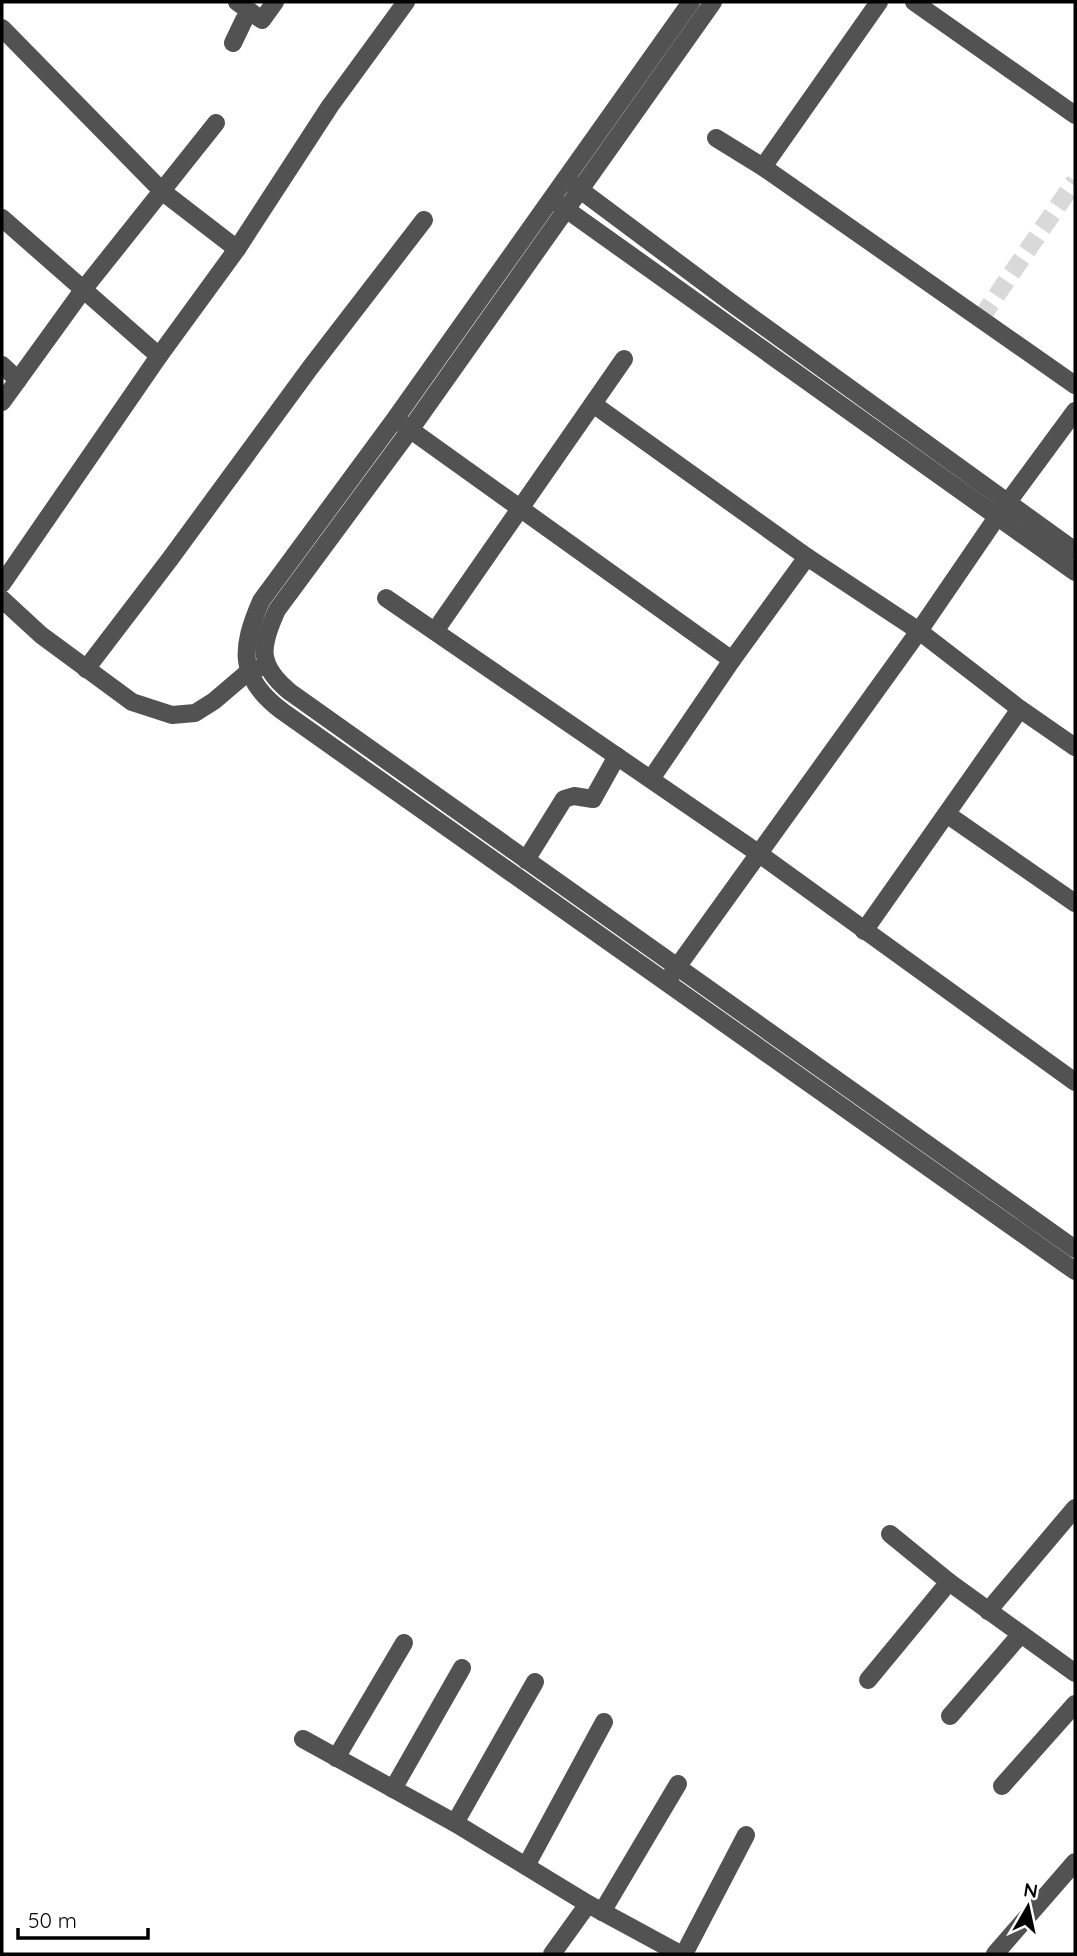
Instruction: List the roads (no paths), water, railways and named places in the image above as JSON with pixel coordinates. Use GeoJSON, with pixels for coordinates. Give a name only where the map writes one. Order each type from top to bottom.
{"type":"FeatureCollection","features":[{"type":"Feature","properties":{"kind":"street"},"geometry":{"type":"LineString","coordinates":[[244,7],[262,20],[275,2]]}},
{"type":"Feature","properties":{"kind":"street"},"geometry":{"type":"LineString","coordinates":[[2,584],[237,248],[330,106],[406,2]]}},
{"type":"Feature","properties":{"kind":"street"},"geometry":{"type":"LineString","coordinates":[[573,185],[691,2]]}},
{"type":"Feature","properties":{"kind":"street"},"geometry":{"type":"LineString","coordinates":[[713,2],[573,185],[402,424],[277,610],[268,630],[265,646],[266,666],[275,679],[290,691],[526,860],[671,975],[1075,1271]]}},
{"type":"Feature","properties":{"kind":"street"},"geometry":{"type":"LineString","coordinates":[[763,167],[879,2]]}},
{"type":"Feature","properties":{"kind":"street"},"geometry":{"type":"LineString","coordinates":[[915,2],[1075,115]]}},
{"type":"Feature","properties":{"kind":"street"},"geometry":{"type":"LineString","coordinates":[[233,43],[244,20],[244,7]]}},
{"type":"Feature","properties":{"kind":"street"},"geometry":{"type":"LineString","coordinates":[[2,28],[163,192],[237,248]]}},
{"type":"Feature","properties":{"kind":"street"},"geometry":{"type":"LineString","coordinates":[[2,402],[83,290],[216,123]]}},
{"type":"Feature","properties":{"kind":"street"},"geometry":{"type":"LineString","coordinates":[[716,138],[763,167],[1075,385]]}},
{"type":"Feature","properties":{"kind":"street"},"geometry":{"type":"LineString","coordinates":[[573,185],[1075,551]]}},
{"type":"Feature","properties":{"kind":"street"},"geometry":{"type":"LineString","coordinates":[[559,204],[1075,572]]}},
{"type":"Feature","properties":{"kind":"street"},"geometry":{"type":"LineString","coordinates":[[2,218],[159,356]]}},
{"type":"Feature","properties":{"kind":"street"},"geometry":{"type":"LineString","coordinates":[[86,669],[424,220]]}},
{"type":"Feature","properties":{"kind":"street"},"geometry":{"type":"LineString","coordinates":[[435,631],[624,359]]}},
{"type":"Feature","properties":{"kind":"street"},"geometry":{"type":"LineString","coordinates":[[2,365],[18,380]]}},
{"type":"Feature","properties":{"kind":"street"},"geometry":{"type":"LineString","coordinates":[[593,404],[807,557],[919,631],[1020,709],[1075,747]]}},
{"type":"Feature","properties":{"kind":"street"},"geometry":{"type":"LineString","coordinates":[[671,975],[1075,411]]}},
{"type":"Feature","properties":{"kind":"street"},"geometry":{"type":"LineString","coordinates":[[402,424],[732,660]]}},
{"type":"Feature","properties":{"kind":"street"},"geometry":{"type":"LineString","coordinates":[[402,424],[261,601],[246,644],[248,671],[257,688],[268,701],[1075,1249]]}},
{"type":"Feature","properties":{"kind":"street"},"geometry":{"type":"LineString","coordinates":[[651,779],[732,660],[807,557]]}},
{"type":"Feature","properties":{"kind":"street"},"geometry":{"type":"LineString","coordinates":[[386,598],[758,853],[1075,1082]]}},
{"type":"Feature","properties":{"kind":"street"},"geometry":{"type":"LineString","coordinates":[[2,599],[41,635],[132,702],[172,715],[195,713],[214,701],[248,671],[266,666]]}},
{"type":"Feature","properties":{"kind":"street"},"geometry":{"type":"LineString","coordinates":[[864,931],[1020,709]]}},
{"type":"Feature","properties":{"kind":"street"},"geometry":{"type":"LineString","coordinates":[[526,860],[564,799],[574,796],[593,800],[617,756]]}},
{"type":"Feature","properties":{"kind":"street"},"geometry":{"type":"LineString","coordinates":[[948,814],[1075,903]]}},
{"type":"Feature","properties":{"kind":"street"},"geometry":{"type":"LineString","coordinates":[[988,1611],[1075,1508]]}},
{"type":"Feature","properties":{"kind":"street"},"geometry":{"type":"LineString","coordinates":[[890,1534],[988,1611],[1075,1673]]}},
{"type":"Feature","properties":{"kind":"street"},"geometry":{"type":"LineString","coordinates":[[868,1680],[949,1581]]}},
{"type":"Feature","properties":{"kind":"street"},"geometry":{"type":"LineString","coordinates":[[950,1716],[1021,1634]]}},
{"type":"Feature","properties":{"kind":"street"},"geometry":{"type":"LineString","coordinates":[[336,1758],[404,1643]]}},
{"type":"Feature","properties":{"kind":"street"},"geometry":{"type":"LineString","coordinates":[[393,1788],[462,1668]]}},
{"type":"Feature","properties":{"kind":"street"},"geometry":{"type":"LineString","coordinates":[[455,1823],[535,1682]]}},
{"type":"Feature","properties":{"kind":"street"},"geometry":{"type":"LineString","coordinates":[[1002,1786],[1075,1704]]}},
{"type":"Feature","properties":{"kind":"street"},"geometry":{"type":"LineString","coordinates":[[526,1866],[604,1722]]}},
{"type":"Feature","properties":{"kind":"street"},"geometry":{"type":"LineString","coordinates":[[303,1739],[455,1823],[595,1908],[682,1954],[746,1835]]}},
{"type":"Feature","properties":{"kind":"street"},"geometry":{"type":"LineString","coordinates":[[551,1954],[595,1908],[678,1784]]}},
{"type":"Feature","properties":{"kind":"street"},"geometry":{"type":"LineString","coordinates":[[995,1954],[1072,1874]]}},
{"type":"Feature","properties":{"kind":"tunnel"},"geometry":{"type":"LineString","coordinates":[[981,318],[1075,181]]}}]}
